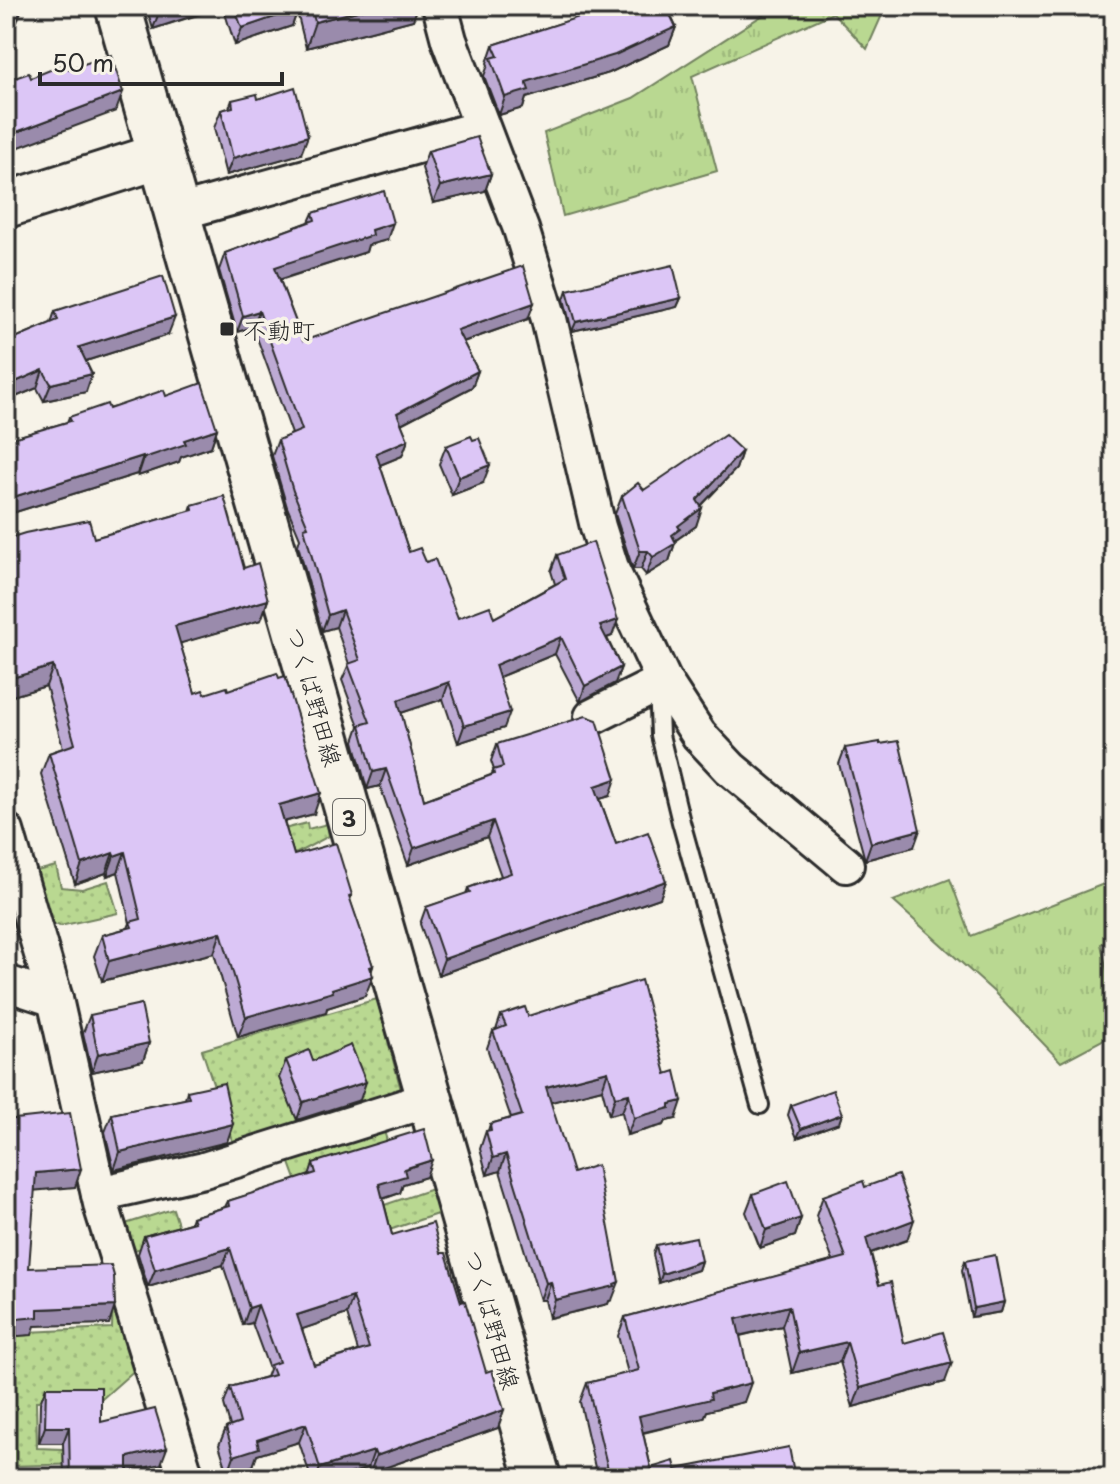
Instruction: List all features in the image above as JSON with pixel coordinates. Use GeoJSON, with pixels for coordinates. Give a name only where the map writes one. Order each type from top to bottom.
{"type":"FeatureCollection","features":[{"type":"Feature","properties":{"kind":"main road","name":"つくば野田線"},"geometry":{"type":"LineString","coordinates":[[118,6],[538,1478]]}},
{"type":"Feature","properties":{"kind":"main road"},"geometry":{"type":"LineString","coordinates":[[6,205],[160,156]]}},
{"type":"Feature","properties":{"kind":"street"},"geometry":{"type":"LineString","coordinates":[[440,6],[449,40],[521,229],[549,319],[598,527],[612,571],[661,683],[699,735],[730,768],[846,865]]}},
{"type":"Feature","properties":{"kind":"street"},"geometry":{"type":"LineString","coordinates":[[177,213],[481,128]]}},
{"type":"Feature","properties":{"kind":"street"},"geometry":{"type":"LineString","coordinates":[[592,717],[661,683]]}},
{"type":"Feature","properties":{"kind":"street"},"geometry":{"type":"LineString","coordinates":[[6,831],[55,999],[99,1194],[186,1478]]}},
{"type":"Feature","properties":{"kind":"street"},"geometry":{"type":"LineString","coordinates":[[6,983],[55,999]]}},
{"type":"Feature","properties":{"kind":"street"},"geometry":{"type":"LineString","coordinates":[[99,1194],[204,1170],[430,1099]]}},
{"type":"Feature","properties":{"kind":"lane"},"geometry":{"type":"LineString","coordinates":[[661,683],[660,735],[760,1105]]}},
{"type":"Feature","properties":{"kind":"green space"},"geometry":{"type":"Polygon","coordinates":[[[777,6],[886,6],[867,49],[833,13],[692,76],[717,171],[563,216],[544,133],[633,98],[777,6]]]}},
{"type":"Feature","properties":{"kind":"green space"},"geometry":{"type":"Polygon","coordinates":[[[307,823],[308,829],[327,824],[329,836],[297,853],[273,859],[261,835],[307,823]]]}},
{"type":"Feature","properties":{"kind":"green space"},"geometry":{"type":"Polygon","coordinates":[[[56,866],[61,887],[82,889],[108,881],[118,913],[60,926],[45,922],[29,873],[56,866]]]}},
{"type":"Feature","properties":{"kind":"green space"},"geometry":{"type":"Polygon","coordinates":[[[950,879],[971,936],[1114,880],[1114,938],[1101,944],[1114,1001],[1114,1034],[1061,1062],[994,992],[893,901],[950,879]]]}},
{"type":"Feature","properties":{"kind":"green space"},"geometry":{"type":"Polygon","coordinates":[[[377,999],[401,1090],[235,1149],[202,1050],[377,999]]]}},
{"type":"Feature","properties":{"kind":"green space"},"geometry":{"type":"Polygon","coordinates":[[[383,1128],[390,1150],[297,1182],[289,1160],[383,1128]]]}},
{"type":"Feature","properties":{"kind":"green space"},"geometry":{"type":"Polygon","coordinates":[[[432,1189],[440,1213],[318,1254],[309,1230],[432,1189]]]}},
{"type":"Feature","properties":{"kind":"green space"},"geometry":{"type":"Polygon","coordinates":[[[173,1209],[182,1237],[127,1252],[119,1226],[173,1209]]]}},
{"type":"Feature","properties":{"kind":"green space"},"geometry":{"type":"Polygon","coordinates":[[[113,1291],[137,1368],[103,1398],[36,1401],[37,1448],[89,1450],[90,1464],[6,1466],[6,1333],[112,1328],[113,1291]]]}},
{"type":"Feature","properties":{"kind":"building"},"geometry":{"type":"Polygon","coordinates":[[[157,6],[177,6],[159,12],[157,6]]]}},
{"type":"Feature","properties":{"kind":"building"},"geometry":{"type":"Polygon","coordinates":[[[234,6],[297,6],[298,9],[242,28],[234,6]]]}},
{"type":"Feature","properties":{"kind":"building"},"geometry":{"type":"Polygon","coordinates":[[[311,6],[376,6],[315,22],[311,6]]]}},
{"type":"Feature","properties":{"kind":"building"},"geometry":{"type":"Polygon","coordinates":[[[596,6],[666,6],[676,27],[615,55],[526,82],[529,90],[505,97],[491,58],[498,56],[493,45],[598,11],[596,6]]]}},
{"type":"Feature","properties":{"kind":"building"},"geometry":{"type":"Polygon","coordinates":[[[111,55],[123,92],[6,136],[6,81],[29,73],[31,78],[67,63],[69,69],[111,55]]]}},
{"type":"Feature","properties":{"kind":"building"},"geometry":{"type":"Polygon","coordinates":[[[295,87],[308,136],[233,158],[221,110],[233,107],[232,100],[257,94],[258,99],[295,87]]]}},
{"type":"Feature","properties":{"kind":"building"},"geometry":{"type":"Polygon","coordinates":[[[477,137],[491,174],[440,186],[428,151],[477,137]]]}},
{"type":"Feature","properties":{"kind":"building"},"geometry":{"type":"Polygon","coordinates":[[[384,191],[393,223],[371,230],[372,235],[275,267],[303,341],[523,266],[534,303],[457,330],[478,371],[397,413],[408,440],[376,453],[409,552],[420,548],[426,562],[435,559],[458,618],[490,606],[494,618],[565,579],[557,555],[593,542],[618,620],[600,626],[621,667],[585,686],[561,637],[495,665],[510,712],[464,726],[449,682],[398,700],[424,800],[494,774],[493,770],[503,767],[497,744],[586,716],[597,720],[616,779],[595,786],[616,844],[648,832],[666,881],[444,959],[426,907],[470,892],[468,888],[511,873],[493,821],[414,848],[386,769],[373,772],[360,725],[370,722],[348,664],[360,660],[342,610],[328,615],[304,528],[308,527],[293,491],[278,440],[302,430],[259,311],[243,316],[225,253],[315,220],[313,213],[384,191]]]}},
{"type":"Feature","properties":{"kind":"building"},"geometry":{"type":"Polygon","coordinates":[[[673,265],[681,298],[576,322],[567,290],[673,265]]]}},
{"type":"Feature","properties":{"kind":"building"},"geometry":{"type":"Polygon","coordinates":[[[163,276],[175,317],[79,347],[92,374],[51,384],[43,370],[6,386],[6,342],[58,320],[55,311],[163,276]]]}},
{"type":"Feature","properties":{"kind":"building"},"geometry":{"type":"Polygon","coordinates":[[[202,383],[217,429],[184,440],[186,444],[144,458],[7,499],[6,440],[71,421],[69,417],[107,404],[109,409],[164,390],[166,396],[202,383]]]}},
{"type":"Feature","properties":{"kind":"building"},"geometry":{"type":"Polygon","coordinates":[[[725,435],[742,451],[697,500],[702,508],[678,526],[680,529],[672,535],[676,543],[653,557],[648,551],[640,551],[622,496],[638,483],[644,490],[725,435]]]}},
{"type":"Feature","properties":{"kind":"building"},"geometry":{"type":"Polygon","coordinates":[[[471,436],[473,440],[479,438],[490,465],[459,477],[446,446],[471,436]]]}},
{"type":"Feature","properties":{"kind":"building"},"geometry":{"type":"Polygon","coordinates":[[[224,496],[244,568],[258,563],[268,600],[175,626],[195,693],[203,690],[205,694],[227,687],[228,690],[277,673],[279,678],[285,676],[321,793],[279,805],[294,855],[336,843],[352,895],[349,896],[373,966],[370,967],[373,976],[332,989],[333,992],[246,1017],[221,932],[109,961],[102,935],[132,927],[130,922],[141,919],[125,852],[82,864],[49,753],[75,744],[53,666],[8,679],[6,676],[6,539],[89,520],[94,538],[193,510],[192,505],[224,496]]]}},
{"type":"Feature","properties":{"kind":"building"},"geometry":{"type":"Polygon","coordinates":[[[899,741],[920,830],[871,843],[845,748],[899,741]]]}},
{"type":"Feature","properties":{"kind":"building"},"geometry":{"type":"Polygon","coordinates":[[[641,980],[666,1074],[675,1071],[682,1101],[670,1104],[670,1108],[634,1118],[629,1094],[615,1097],[608,1071],[546,1087],[573,1173],[597,1165],[619,1282],[615,1286],[555,1300],[551,1282],[546,1283],[506,1154],[493,1158],[486,1131],[491,1130],[490,1124],[522,1115],[493,1031],[506,1026],[501,1015],[525,1007],[528,1016],[641,980]]]}},
{"type":"Feature","properties":{"kind":"building"},"geometry":{"type":"Polygon","coordinates":[[[141,1004],[149,1043],[98,1054],[90,1015],[141,1004]]]}},
{"type":"Feature","properties":{"kind":"building"},"geometry":{"type":"Polygon","coordinates":[[[351,1045],[366,1082],[303,1102],[286,1060],[309,1050],[313,1061],[351,1045]]]}},
{"type":"Feature","properties":{"kind":"building"},"geometry":{"type":"Polygon","coordinates":[[[224,1083],[233,1124],[120,1152],[112,1114],[189,1098],[187,1091],[224,1083]]]}},
{"type":"Feature","properties":{"kind":"building"},"geometry":{"type":"Polygon","coordinates":[[[833,1090],[842,1114],[801,1129],[791,1105],[833,1090]]]}},
{"type":"Feature","properties":{"kind":"building"},"geometry":{"type":"Polygon","coordinates":[[[70,1113],[81,1169],[36,1173],[29,1268],[111,1265],[115,1306],[38,1309],[38,1317],[6,1320],[6,1120],[70,1113]]]}},
{"type":"Feature","properties":{"kind":"building"},"geometry":{"type":"Polygon","coordinates":[[[424,1129],[432,1160],[404,1169],[406,1176],[379,1184],[392,1235],[433,1223],[441,1253],[446,1253],[461,1302],[465,1301],[486,1372],[492,1370],[504,1410],[376,1456],[374,1451],[320,1468],[306,1424],[257,1440],[259,1448],[234,1456],[226,1428],[240,1423],[230,1387],[274,1375],[270,1365],[279,1362],[258,1305],[249,1308],[230,1248],[155,1270],[144,1236],[194,1222],[192,1217],[229,1206],[228,1201],[316,1173],[313,1163],[424,1129]],[[353,1297],[297,1315],[314,1365],[369,1348],[353,1297]]]}},
{"type":"Feature","properties":{"kind":"building"},"geometry":{"type":"Polygon","coordinates":[[[898,1175],[914,1220],[866,1238],[879,1285],[891,1282],[904,1343],[943,1332],[952,1363],[860,1388],[847,1342],[799,1353],[789,1306],[736,1319],[751,1383],[710,1393],[711,1399],[639,1416],[651,1468],[674,1461],[676,1469],[789,1447],[795,1478],[577,1478],[608,1469],[587,1383],[639,1370],[625,1317],[846,1257],[823,1196],[863,1181],[865,1187],[898,1175]]]}},
{"type":"Feature","properties":{"kind":"building"},"geometry":{"type":"Polygon","coordinates":[[[788,1181],[801,1218],[766,1230],[753,1194],[788,1181]]]}},
{"type":"Feature","properties":{"kind":"building"},"geometry":{"type":"Polygon","coordinates":[[[696,1237],[701,1261],[662,1274],[656,1245],[696,1237]]]}},
{"type":"Feature","properties":{"kind":"building"},"geometry":{"type":"Polygon","coordinates":[[[995,1255],[1004,1302],[974,1308],[965,1261],[995,1255]]]}},
{"type":"Feature","properties":{"kind":"building"},"geometry":{"type":"Polygon","coordinates":[[[46,1387],[101,1387],[101,1422],[155,1409],[167,1448],[128,1457],[128,1478],[70,1478],[69,1427],[45,1427],[46,1387]]]}},
{"type":"Feature","properties":{"kind":"place","name":"不動町"},"geometry":{"type":"Point","coordinates":[227,329]}}]}
